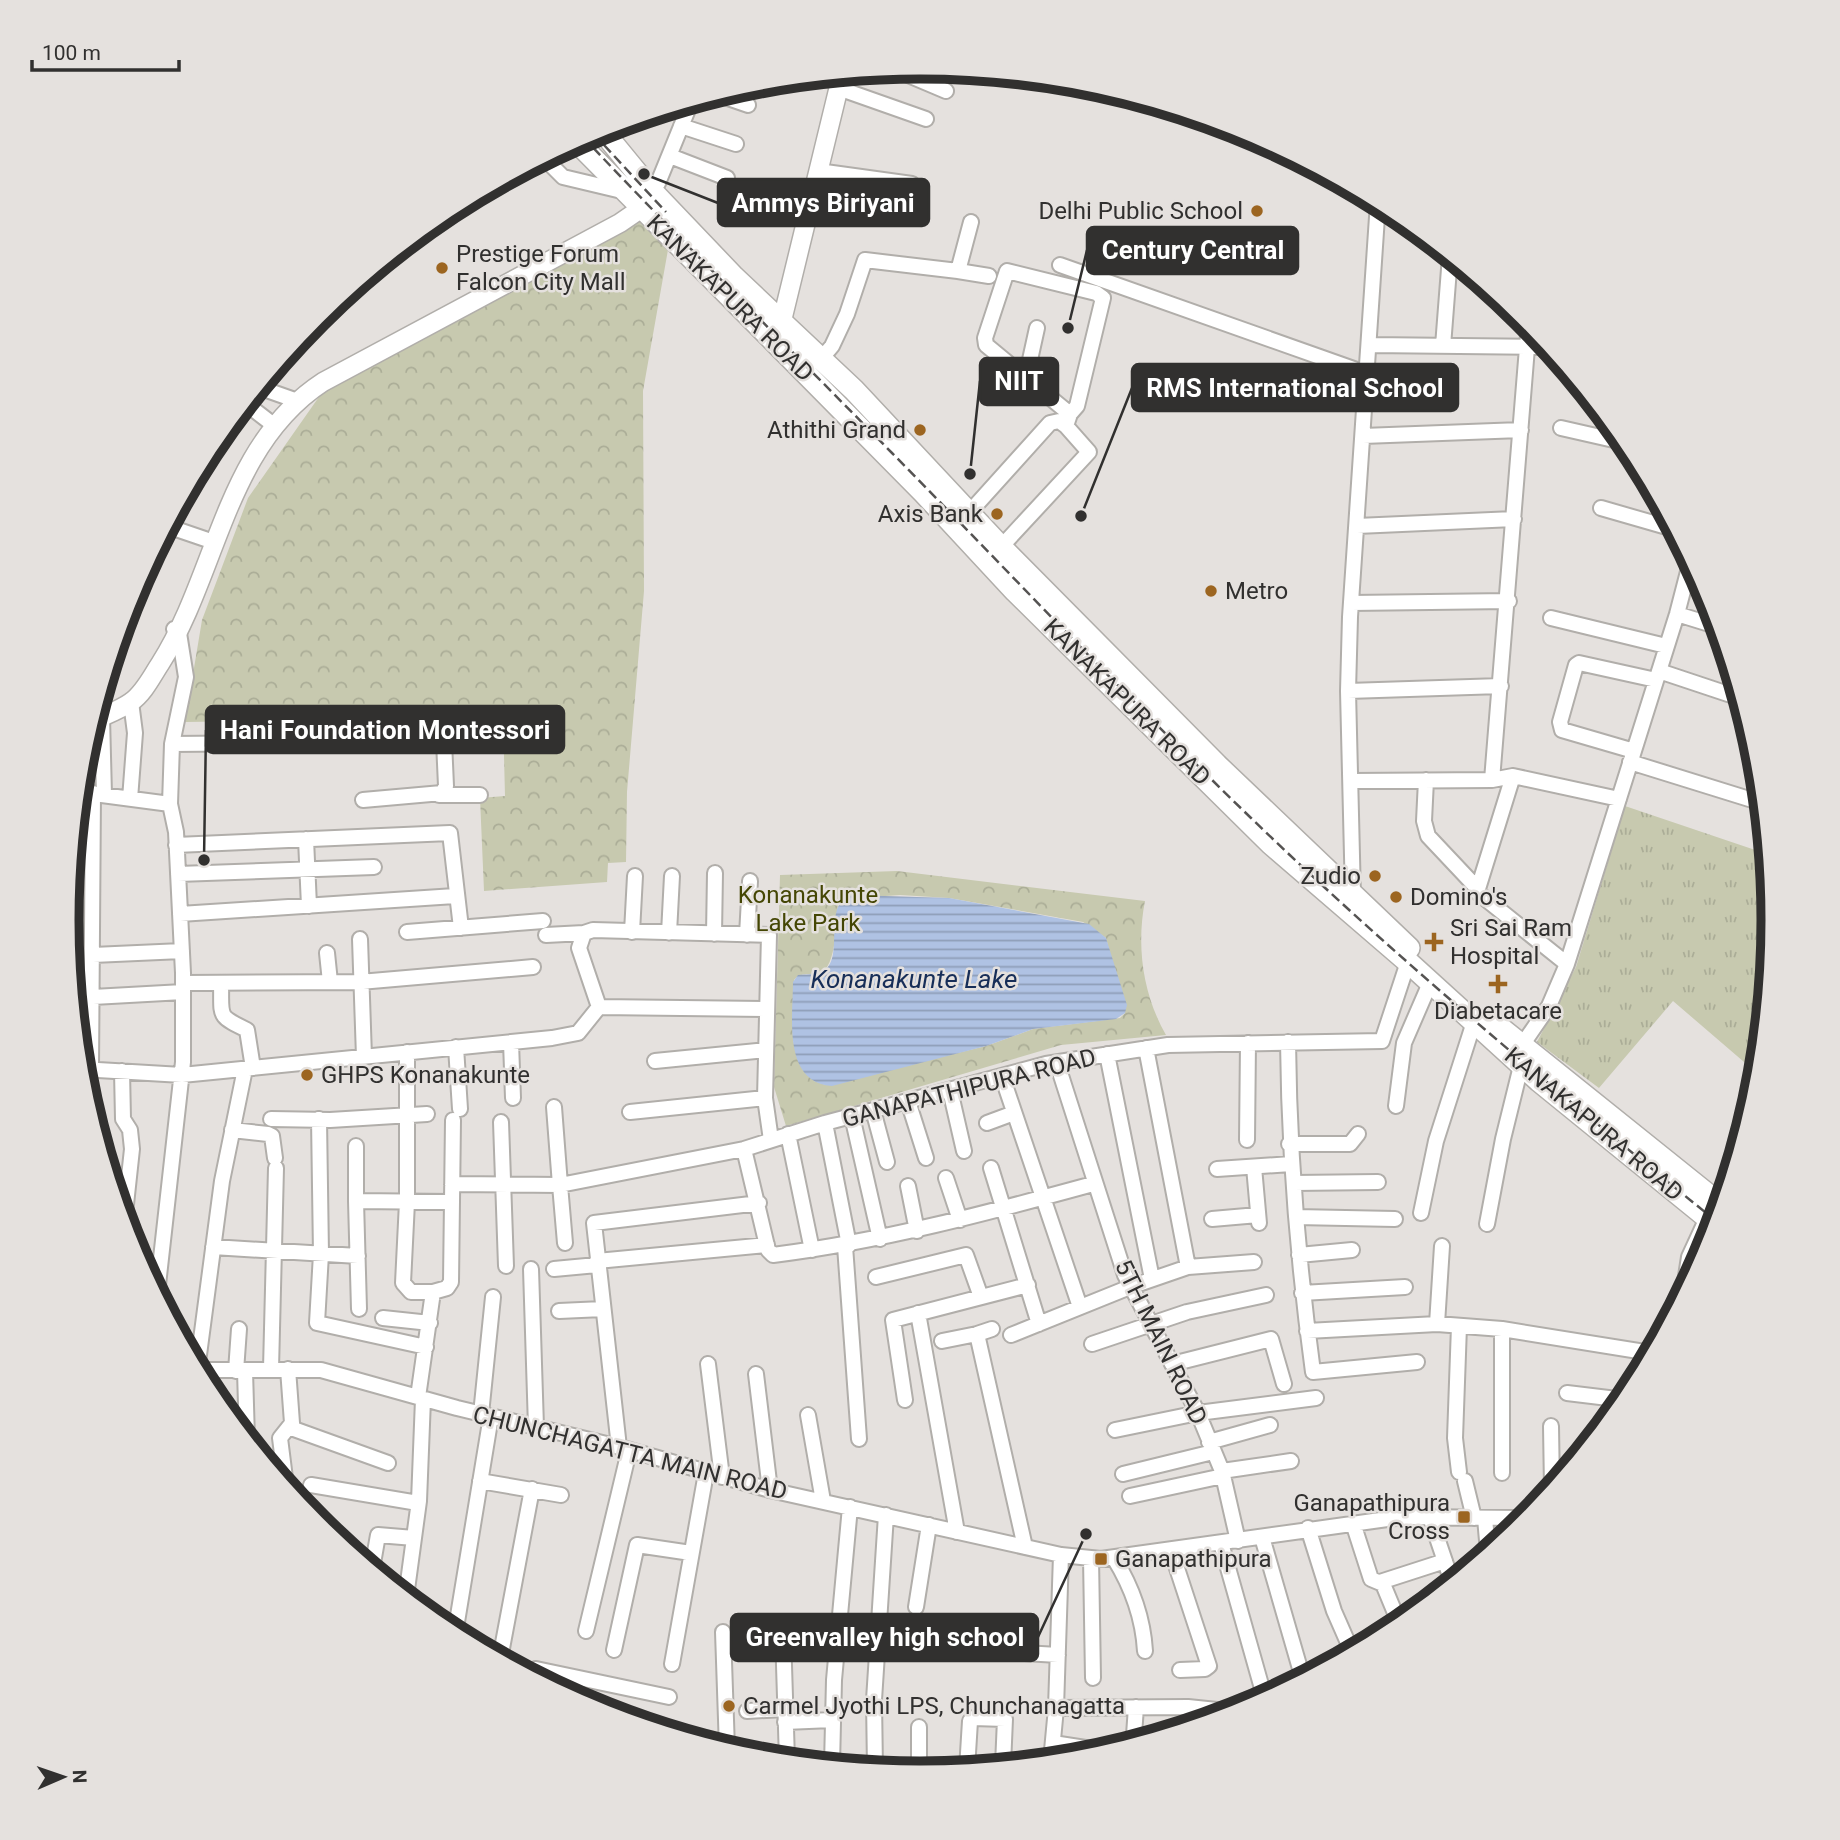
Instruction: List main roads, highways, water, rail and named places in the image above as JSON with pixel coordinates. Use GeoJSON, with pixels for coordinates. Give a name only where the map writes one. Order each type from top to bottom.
{"type":"FeatureCollection","features":[{"type":"Feature","properties":{"kind":"highway","name":"KANAKAPURA ROAD"},"geometry":{"type":"LineString","coordinates":[[611,138],[643,198],[775,344],[923,492],[1014,591],[1271,844],[1349,903],[1449,988],[1519,1056]]}},
{"type":"Feature","properties":{"kind":"highway","name":"KANAKAPURA ROAD"},"geometry":{"type":"LineString","coordinates":[[585,149],[854,390],[968,514],[1430,983],[1474,1022],[1709,1210]]}},
{"type":"Feature","properties":{"kind":"main road"},"geometry":{"type":"LineString","coordinates":[[775,344],[839,83]]}},
{"type":"Feature","properties":{"kind":"main road"},"geometry":{"type":"LineString","coordinates":[[105,709],[150,669],[176,631],[208,540],[252,450],[292,399],[320,378],[643,198]]}},
{"type":"Feature","properties":{"kind":"main road"},"geometry":{"type":"LineString","coordinates":[[105,713],[131,702],[143,689],[176,631],[230,501],[255,457],[298,402],[323,382],[620,223],[643,198]]}},
{"type":"Feature","properties":{"kind":"water","name":"Konanakunte Lake"},"geometry":{"type":"Polygon","coordinates":[[[853,895],[949,898],[1089,924],[1106,938],[1127,1005],[1125,1013],[1116,1019],[1033,1029],[986,1046],[832,1086],[816,1082],[805,1073],[794,1046],[793,982],[798,975],[818,973],[829,966],[833,957],[837,909],[843,900],[853,895]]]}},
{"type":"Feature","properties":{"kind":"waterway"},"geometry":{"type":"LineString","coordinates":[[172,536],[190,541]]}},
{"type":"Feature","properties":{"kind":"railway"},"geometry":{"type":"LineString","coordinates":[[604,145],[666,212]]}},
{"type":"Feature","properties":{"kind":"railway"},"geometry":{"type":"LineString","coordinates":[[592,146],[1251,818],[1479,1025],[1708,1214]]}},
{"type":"Feature","properties":{"kind":"place","name":"Ammys Biriyani"},"geometry":{"type":"Point","coordinates":[644,174]}},
{"type":"Feature","properties":{"kind":"place","name":"Delhi Public School"},"geometry":{"type":"Point","coordinates":[1257,211]}},
{"type":"Feature","properties":{"kind":"place","name":"Prestige Forum Falcon City Mall"},"geometry":{"type":"Point","coordinates":[442,268]}},
{"type":"Feature","properties":{"kind":"place","name":"Century Central"},"geometry":{"type":"Point","coordinates":[1068,328]}},
{"type":"Feature","properties":{"kind":"place","name":"Athithi Grand"},"geometry":{"type":"Point","coordinates":[920,430]}},
{"type":"Feature","properties":{"kind":"place","name":"NIIT"},"geometry":{"type":"Point","coordinates":[970,474]}},
{"type":"Feature","properties":{"kind":"place","name":"Axis Bank"},"geometry":{"type":"Point","coordinates":[997,514]}},
{"type":"Feature","properties":{"kind":"place","name":"RMS International School"},"geometry":{"type":"Point","coordinates":[1081,516]}},
{"type":"Feature","properties":{"kind":"place","name":"Metro"},"geometry":{"type":"Point","coordinates":[1211,591]}},
{"type":"Feature","properties":{"kind":"place","name":"Hani Foundation Montessori"},"geometry":{"type":"Point","coordinates":[204,860]}},
{"type":"Feature","properties":{"kind":"place","name":"Zudio"},"geometry":{"type":"Point","coordinates":[1375,876]}},
{"type":"Feature","properties":{"kind":"place","name":"Domino's"},"geometry":{"type":"Point","coordinates":[1396,897]}},
{"type":"Feature","properties":{"kind":"place","name":"Sri Sai Ram Hospital"},"geometry":{"type":"Point","coordinates":[1434,942]}},
{"type":"Feature","properties":{"kind":"place","name":"Diabetacare"},"geometry":{"type":"Point","coordinates":[1498,984]}},
{"type":"Feature","properties":{"kind":"place","name":"GHPS Konanakunte"},"geometry":{"type":"Point","coordinates":[307,1075]}},
{"type":"Feature","properties":{"kind":"place","name":"Ganapathipura Cross"},"geometry":{"type":"Point","coordinates":[1464,1517]}},
{"type":"Feature","properties":{"kind":"place","name":"Greenvalley high school"},"geometry":{"type":"Point","coordinates":[1086,1534]}},
{"type":"Feature","properties":{"kind":"place","name":"Ganapathipura"},"geometry":{"type":"Point","coordinates":[1101,1559]}},
{"type":"Feature","properties":{"kind":"place","name":"Carmel Jyothi LPS, Chunchanagatta"},"geometry":{"type":"Point","coordinates":[729,1706]}},
{"type":"Feature","properties":{"kind":"park label","name":"Konanakunte Lake Park"},"geometry":{"type":"Point","coordinates":[808,909]}}]}
